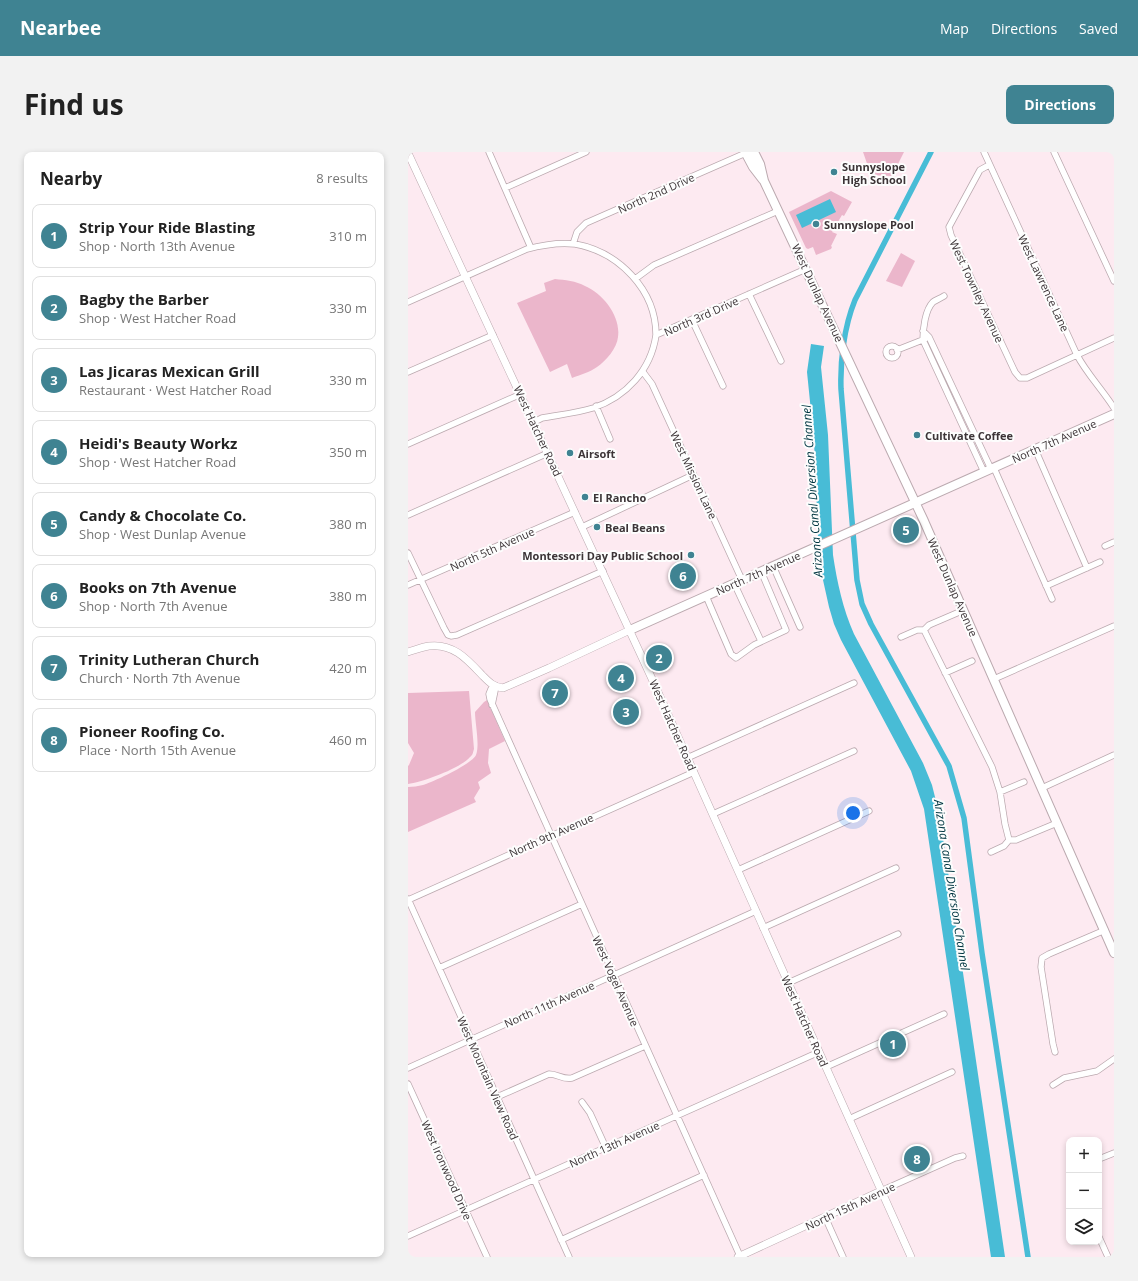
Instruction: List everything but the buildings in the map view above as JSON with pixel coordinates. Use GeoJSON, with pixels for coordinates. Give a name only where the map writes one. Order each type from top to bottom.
{"type":"FeatureCollection","features":[{"type":"Feature","properties":{"kind":"main road","name":"West Dunlap Avenue"},"geometry":{"type":"LineString","coordinates":[[749,152],[753,167],[764,181],[835,328],[916,503],[1114,953]]}},
{"type":"Feature","properties":{"kind":"main road","name":"North 7th Avenue"},"geometry":{"type":"LineString","coordinates":[[630,630],[1114,414]]}},
{"type":"Feature","properties":{"kind":"street"},"geometry":{"type":"LineString","coordinates":[[489,152],[531,248]]}},
{"type":"Feature","properties":{"kind":"street"},"geometry":{"type":"LineString","coordinates":[[505,188],[586,152]]}},
{"type":"Feature","properties":{"kind":"street","name":"North 2nd Drive"},"geometry":{"type":"LineString","coordinates":[[573,244],[577,232],[586,223],[749,152]]}},
{"type":"Feature","properties":{"kind":"street","name":"West Lawrence Lane"},"geometry":{"type":"LineString","coordinates":[[984,152],[1082,366],[1105,394],[1114,408]]}},
{"type":"Feature","properties":{"kind":"street"},"geometry":{"type":"LineString","coordinates":[[1054,152],[1114,281]]}},
{"type":"Feature","properties":{"kind":"street","name":"West Hatcher Road"},"geometry":{"type":"LineString","coordinates":[[408,153],[410,161],[466,276],[630,630],[910,1257]]}},
{"type":"Feature","properties":{"kind":"street","name":"West Townley Avenue"},"geometry":{"type":"LineString","coordinates":[[989,165],[980,170],[949,227],[951,235],[1015,372],[1020,378],[1027,378],[1077,355]]}},
{"type":"Feature","properties":{"kind":"street"},"geometry":{"type":"LineString","coordinates":[[635,279],[654,265],[778,211]]}},
{"type":"Feature","properties":{"kind":"street"},"geometry":{"type":"LineString","coordinates":[[408,302],[531,248],[545,245],[573,244],[590,248],[606,255],[624,268],[635,279],[646,295],[651,307],[656,335]]}},
{"type":"Feature","properties":{"kind":"street","name":"North 3rd Drive"},"geometry":{"type":"LineString","coordinates":[[534,422],[542,418],[596,406],[609,400],[623,391],[643,372],[651,356],[656,335],[806,268]]}},
{"type":"Feature","properties":{"kind":"street"},"geometry":{"type":"LineString","coordinates":[[749,294],[781,361]]}},
{"type":"Feature","properties":{"kind":"street"},"geometry":{"type":"LineString","coordinates":[[944,296],[934,301],[931,305],[923,326],[923,331],[1052,599]]}},
{"type":"Feature","properties":{"kind":"street"},"geometry":{"type":"LineString","coordinates":[[692,320],[723,386]]}},
{"type":"Feature","properties":{"kind":"street"},"geometry":{"type":"LineString","coordinates":[[408,372],[493,335]]}},
{"type":"Feature","properties":{"kind":"street"},"geometry":{"type":"LineString","coordinates":[[897,350],[926,338]]}},
{"type":"Feature","properties":{"kind":"street"},"geometry":{"type":"LineString","coordinates":[[1077,355],[1114,338]]}},
{"type":"Feature","properties":{"kind":"street","name":"West Mission Lane"},"geometry":{"type":"LineString","coordinates":[[643,372],[652,384],[693,475],[762,641]]}},
{"type":"Feature","properties":{"kind":"street"},"geometry":{"type":"LineString","coordinates":[[408,444],[521,394]]}},
{"type":"Feature","properties":{"kind":"street"},"geometry":{"type":"LineString","coordinates":[[596,406],[610,439]]}},
{"type":"Feature","properties":{"kind":"street"},"geometry":{"type":"LineString","coordinates":[[1035,449],[1087,568]]}},
{"type":"Feature","properties":{"kind":"street"},"geometry":{"type":"LineString","coordinates":[[408,515],[548,453]]}},
{"type":"Feature","properties":{"kind":"street"},"geometry":{"type":"LineString","coordinates":[[582,527],[693,475]]}},
{"type":"Feature","properties":{"kind":"street","name":"North 5th Avenue"},"geometry":{"type":"LineString","coordinates":[[408,585],[576,512]]}},
{"type":"Feature","properties":{"kind":"street"},"geometry":{"type":"LineString","coordinates":[[1105,546],[1114,542]]}},
{"type":"Feature","properties":{"kind":"street"},"geometry":{"type":"LineString","coordinates":[[408,553],[448,634],[451,636],[457,635],[603,571]]}},
{"type":"Feature","properties":{"kind":"street"},"geometry":{"type":"LineString","coordinates":[[1046,586],[1100,562]]}},
{"type":"Feature","properties":{"kind":"street"},"geometry":{"type":"LineString","coordinates":[[773,566],[800,627]]}},
{"type":"Feature","properties":{"kind":"street"},"geometry":{"type":"LineString","coordinates":[[706,596],[731,654],[736,658],[762,641],[786,630],[761,571]]}},
{"type":"Feature","properties":{"kind":"street"},"geometry":{"type":"LineString","coordinates":[[901,637],[917,630],[924,630],[929,625],[964,610]]}},
{"type":"Feature","properties":{"kind":"street"},"geometry":{"type":"LineString","coordinates":[[994,679],[1114,626]]}},
{"type":"Feature","properties":{"kind":"street","name":"North 7th Avenue"},"geometry":{"type":"LineString","coordinates":[[496,686],[502,688],[511,685],[630,630]]}},
{"type":"Feature","properties":{"kind":"street"},"geometry":{"type":"LineString","coordinates":[[924,630],[988,758],[1000,792],[1009,840]]}},
{"type":"Feature","properties":{"kind":"street"},"geometry":{"type":"LineString","coordinates":[[408,652],[429,646],[448,647],[466,658],[491,684],[496,686]]}},
{"type":"Feature","properties":{"kind":"street"},"geometry":{"type":"LineString","coordinates":[[945,673],[972,661]]}},
{"type":"Feature","properties":{"kind":"street"},"geometry":{"type":"LineString","coordinates":[[687,758],[854,683]]}},
{"type":"Feature","properties":{"kind":"street","name":"West Vogel Avenue"},"geometry":{"type":"LineString","coordinates":[[496,686],[492,705],[739,1256]]}},
{"type":"Feature","properties":{"kind":"street"},"geometry":{"type":"LineString","coordinates":[[712,814],[854,751]]}},
{"type":"Feature","properties":{"kind":"street"},"geometry":{"type":"LineString","coordinates":[[1042,788],[1114,755]]}},
{"type":"Feature","properties":{"kind":"street","name":"North 9th Avenue"},"geometry":{"type":"LineString","coordinates":[[408,899],[694,772]]}},
{"type":"Feature","properties":{"kind":"street"},"geometry":{"type":"LineString","coordinates":[[1000,792],[1024,782]]}},
{"type":"Feature","properties":{"kind":"street"},"geometry":{"type":"LineString","coordinates":[[738,870],[869,811]]}},
{"type":"Feature","properties":{"kind":"street"},"geometry":{"type":"LineString","coordinates":[[1009,840],[1016,840],[1057,823]]}},
{"type":"Feature","properties":{"kind":"street"},"geometry":{"type":"LineString","coordinates":[[991,852],[1004,846],[1009,840]]}},
{"type":"Feature","properties":{"kind":"street"},"geometry":{"type":"LineString","coordinates":[[764,928],[896,868]]}},
{"type":"Feature","properties":{"kind":"street","name":"West Mountain View Road"},"geometry":{"type":"LineString","coordinates":[[408,899],[569,1257]]}},
{"type":"Feature","properties":{"kind":"street"},"geometry":{"type":"LineString","coordinates":[[439,968],[582,904]]}},
{"type":"Feature","properties":{"kind":"street","name":"North 11th Avenue"},"geometry":{"type":"LineString","coordinates":[[408,1068],[756,912]]}},
{"type":"Feature","properties":{"kind":"street"},"geometry":{"type":"LineString","coordinates":[[1055,1052],[1041,966],[1042,958],[1105,930]]}},
{"type":"Feature","properties":{"kind":"street"},"geometry":{"type":"LineString","coordinates":[[788,983],[898,934]]}},
{"type":"Feature","properties":{"kind":"street"},"geometry":{"type":"LineString","coordinates":[[826,1067],[944,1014]]}},
{"type":"Feature","properties":{"kind":"street"},"geometry":{"type":"LineString","coordinates":[[497,1098],[549,1074],[555,1074],[567,1079],[572,1078],[645,1046]]}},
{"type":"Feature","properties":{"kind":"street","name":"North 13th Avenue"},"geometry":{"type":"LineString","coordinates":[[408,1236],[819,1052]]}},
{"type":"Feature","properties":{"kind":"street"},"geometry":{"type":"LineString","coordinates":[[1053,1085],[1064,1078],[1097,1071],[1114,1059]]}},
{"type":"Feature","properties":{"kind":"street"},"geometry":{"type":"LineString","coordinates":[[849,1119],[952,1072]]}},
{"type":"Feature","properties":{"kind":"street","name":"West Ironwood Drive"},"geometry":{"type":"LineString","coordinates":[[408,1084],[487,1257]]}},
{"type":"Feature","properties":{"kind":"street"},"geometry":{"type":"LineString","coordinates":[[582,1102],[590,1113],[606,1148]]}},
{"type":"Feature","properties":{"kind":"street"},"geometry":{"type":"LineString","coordinates":[[1102,1158],[1114,1153]]}},
{"type":"Feature","properties":{"kind":"street","name":"North 15th Avenue"},"geometry":{"type":"LineString","coordinates":[[739,1256],[881,1191],[955,1158],[963,1156]]}},
{"type":"Feature","properties":{"kind":"street"},"geometry":{"type":"LineString","coordinates":[[561,1240],[704,1175]]}},
{"type":"Feature","properties":{"kind":"street"},"geometry":{"type":"LineString","coordinates":[[825,1217],[843,1257]]}},
{"type":"Feature","properties":{"kind":"street"},"geometry":{"type":"LineString","coordinates":[[1102,1244],[1108,1257]]}},
{"type":"Feature","properties":{"kind":"shaded area"},"geometry":{"type":"Polygon","coordinates":[[[863,152],[904,152],[892,176],[871,175],[863,152]]]}},
{"type":"Feature","properties":{"kind":"shaded area","name":"Sunnyslope Pool"},"geometry":{"type":"Polygon","coordinates":[[[831,191],[852,202],[832,232],[837,234],[831,249],[816,255],[813,247],[808,249],[806,248],[789,212],[831,191]]]}},
{"type":"Feature","properties":{"kind":"shaded area"},"geometry":{"type":"Polygon","coordinates":[[[901,253],[915,261],[902,287],[886,281],[901,253]]]}},
{"type":"Feature","properties":{"kind":"shaded area"},"geometry":{"type":"Polygon","coordinates":[[[555,279],[567,280],[582,284],[598,294],[614,314],[617,321],[618,337],[616,345],[607,358],[594,369],[572,378],[567,364],[550,372],[517,303],[546,291],[544,283],[555,279]]]}},
{"type":"Feature","properties":{"kind":"shaded area"},"geometry":{"type":"Polygon","coordinates":[[[469,691],[474,749],[472,755],[459,766],[415,783],[408,784],[408,766],[414,753],[408,743],[408,693],[469,691]]]}},
{"type":"Feature","properties":{"kind":"shaded area"},"geometry":{"type":"Polygon","coordinates":[[[487,700],[505,741],[489,749],[488,763],[491,773],[478,782],[480,788],[474,798],[476,802],[408,832],[408,787],[423,785],[435,780],[460,768],[473,759],[476,755],[478,746],[475,712],[487,700]]]}},
{"type":"Feature","properties":{"kind":"water"},"geometry":{"type":"Polygon","coordinates":[[[830,199],[836,212],[802,228],[796,215],[830,199]]]}},
{"type":"Feature","properties":{"kind":"water"},"geometry":{"type":"Polygon","coordinates":[[[811,344],[824,346],[821,367],[828,435],[833,555],[841,595],[854,634],[923,763],[932,785],[940,817],[1005,1257],[991,1257],[924,809],[911,771],[841,640],[834,624],[819,562],[814,441],[807,372],[811,344]]]}},
{"type":"Feature","properties":{"kind":"waterway"},"geometry":{"type":"LineString","coordinates":[[931,152],[855,300],[845,333],[841,367],[841,389],[857,580],[862,604],[871,624],[949,766],[964,818],[982,953],[1028,1257]]}},
{"type":"Feature","properties":{"kind":"place","name":"Sunnyslope High School"},"geometry":{"type":"Point","coordinates":[834,172]}},
{"type":"Feature","properties":{"kind":"place","name":"Sunnyslope Pool"},"geometry":{"type":"Point","coordinates":[816,224]}},
{"type":"Feature","properties":{"kind":"place","name":"Cultivate Coffee"},"geometry":{"type":"Point","coordinates":[917,435]}},
{"type":"Feature","properties":{"kind":"place","name":"Airsoft"},"geometry":{"type":"Point","coordinates":[570,453]}},
{"type":"Feature","properties":{"kind":"place","name":"El Rancho"},"geometry":{"type":"Point","coordinates":[585,497]}},
{"type":"Feature","properties":{"kind":"place","name":"Beal Beans"},"geometry":{"type":"Point","coordinates":[597,527]}},
{"type":"Feature","properties":{"kind":"place","name":"Candy & Chocolate Co."},"geometry":{"type":"Point","coordinates":[906,530]}},
{"type":"Feature","properties":{"kind":"place","name":"Montessori Day Public School"},"geometry":{"type":"Point","coordinates":[691,555]}},
{"type":"Feature","properties":{"kind":"place","name":"Books on 7th Avenue"},"geometry":{"type":"Point","coordinates":[683,576]}},
{"type":"Feature","properties":{"kind":"place","name":"Bagby the Barber"},"geometry":{"type":"Point","coordinates":[659,658]}},
{"type":"Feature","properties":{"kind":"place","name":"Heidi's Beauty Workz"},"geometry":{"type":"Point","coordinates":[621,678]}},
{"type":"Feature","properties":{"kind":"place","name":"Trinity Lutheran Church"},"geometry":{"type":"Point","coordinates":[555,693]}},
{"type":"Feature","properties":{"kind":"place","name":"Las Jicaras Mexican Grill"},"geometry":{"type":"Point","coordinates":[626,712]}},
{"type":"Feature","properties":{"kind":"place","name":"Strip Your Ride Blasting"},"geometry":{"type":"Point","coordinates":[893,1044]}},
{"type":"Feature","properties":{"kind":"place","name":"Pioneer Roofing Co."},"geometry":{"type":"Point","coordinates":[917,1159]}},
{"type":"Feature","properties":{"kind":"water label","name":"Arizona Canal Diversion Channel"},"geometry":{"type":"Point","coordinates":[812,491]}},
{"type":"Feature","properties":{"kind":"water label","name":"Arizona Canal Diversion Channel"},"geometry":{"type":"Point","coordinates":[952,885]}}]}
